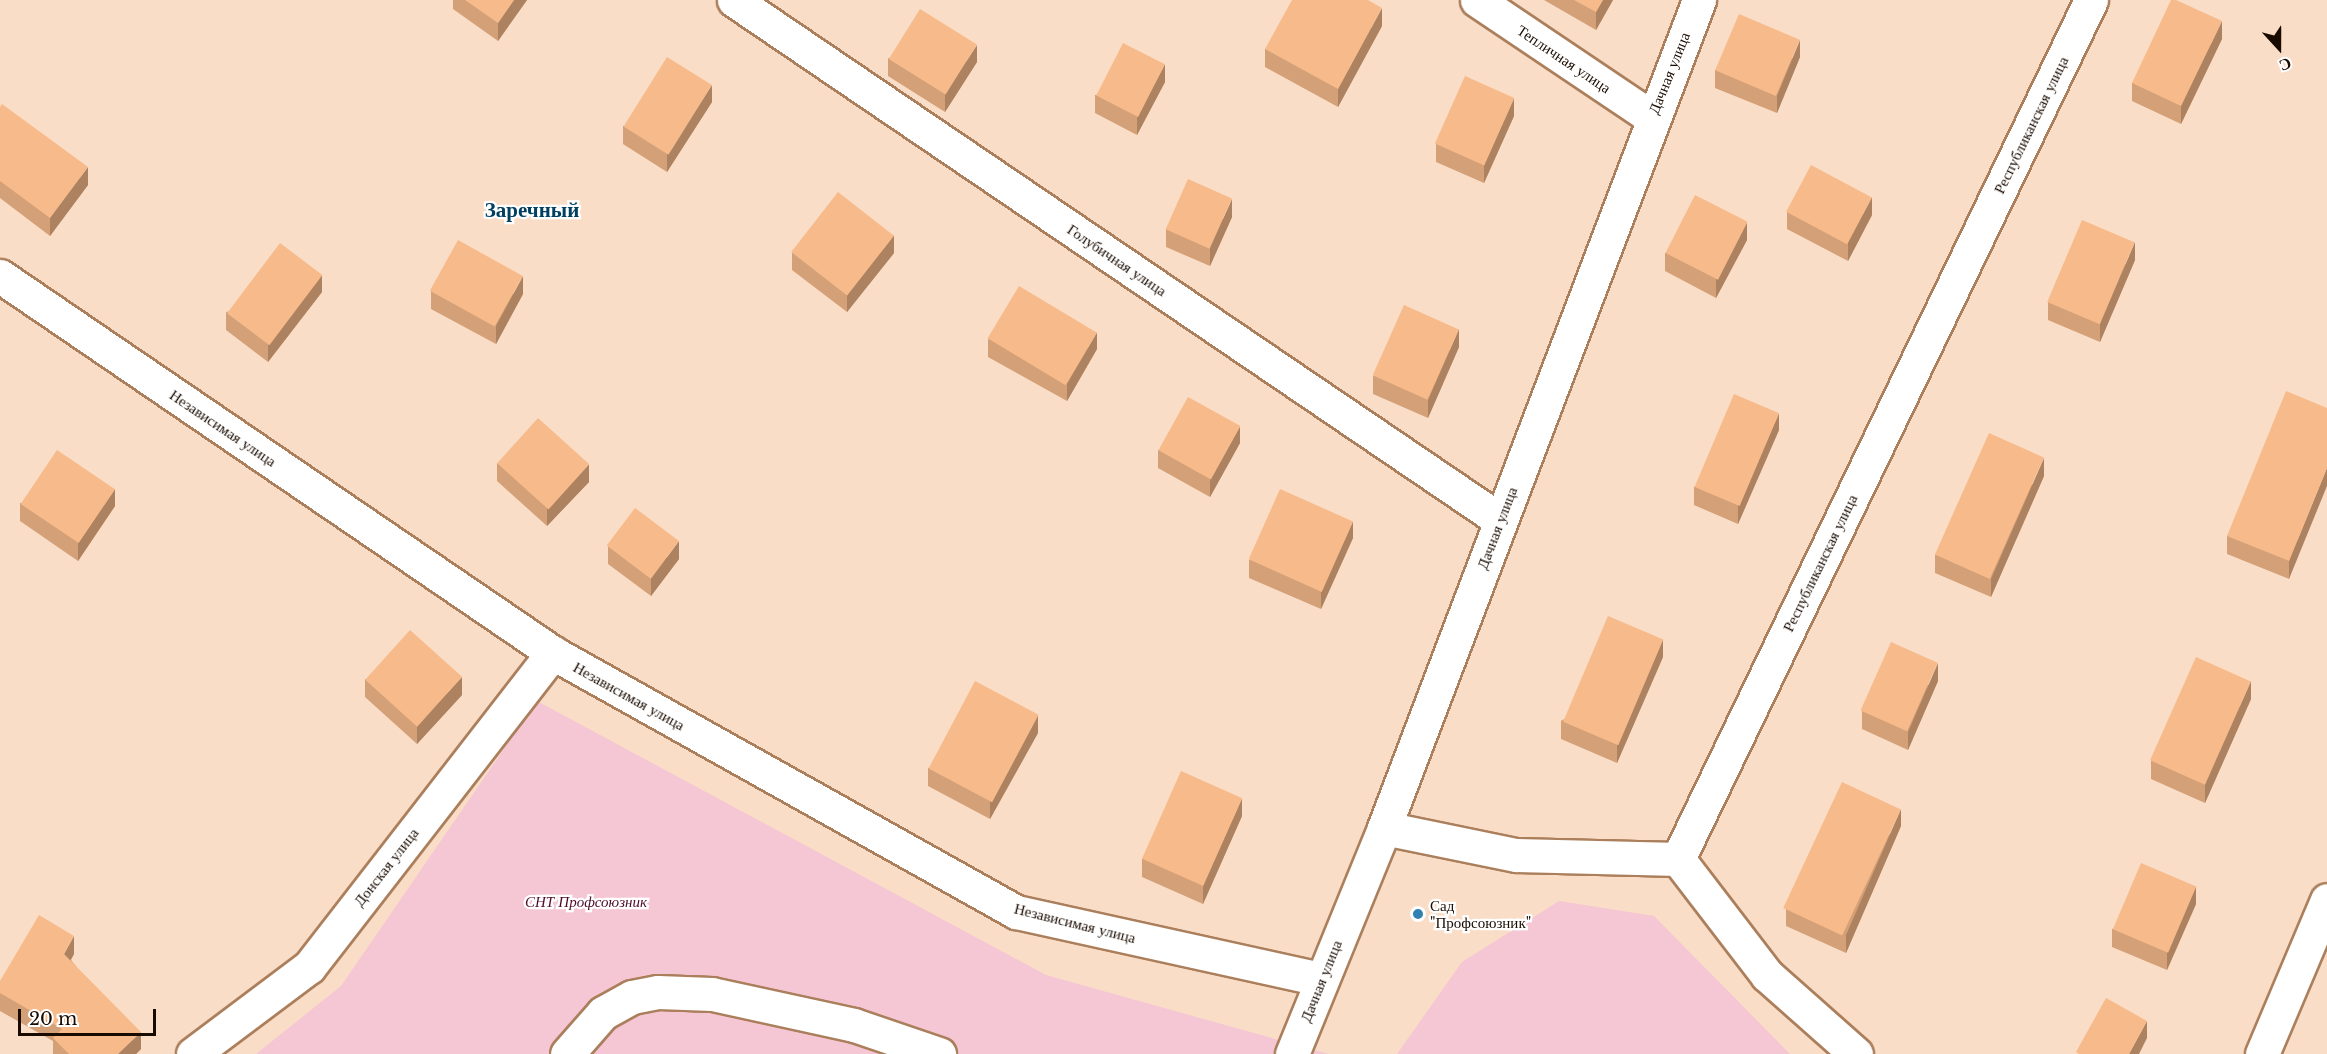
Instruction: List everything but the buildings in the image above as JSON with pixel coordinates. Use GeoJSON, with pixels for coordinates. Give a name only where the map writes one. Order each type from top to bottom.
{"type":"FeatureCollection","features":[{"type":"Feature","properties":{"kind":"street","name":"Голубичная улица"},"geometry":{"type":"LineString","coordinates":[[734,0],[1500,520]]}},
{"type":"Feature","properties":{"kind":"street","name":"Тепличная улица"},"geometry":{"type":"LineString","coordinates":[[1477,0],[1651,117]]}},
{"type":"Feature","properties":{"kind":"street","name":"Дачная улица"},"geometry":{"type":"LineString","coordinates":[[1292,1054],[1384,828],[1651,117],[1699,0]]}},
{"type":"Feature","properties":{"kind":"street","name":"Республиканская улица"},"geometry":{"type":"LineString","coordinates":[[1678,859],[2091,0]]}},
{"type":"Feature","properties":{"kind":"street","name":"Независимая улица"},"geometry":{"type":"LineString","coordinates":[[0,276],[553,653],[1016,912],[1321,979]]}},
{"type":"Feature","properties":{"kind":"street","name":"Донская улица"},"geometry":{"type":"LineString","coordinates":[[193,1054],[309,967],[553,653]]}},
{"type":"Feature","properties":{"kind":"street"},"geometry":{"type":"LineString","coordinates":[[1384,828],[1515,855],[1678,859],[1767,975],[1856,1054]]}},
{"type":"Feature","properties":{"kind":"street"},"geometry":{"type":"LineString","coordinates":[[2262,1054],[2327,900]]}},
{"type":"Feature","properties":{"kind":"street"},"geometry":{"type":"LineString","coordinates":[[567,1054],[603,1013],[632,997],[658,992],[712,994],[854,1025],[939,1054]]}},
{"type":"Feature","properties":{"kind":"green space","name":"СНТ Профсоюзник"},"geometry":{"type":"Polygon","coordinates":[[[537,701],[1046,975],[1329,1054],[256,1054],[341,986],[537,701]]]}},
{"type":"Feature","properties":{"kind":"green space"},"geometry":{"type":"Polygon","coordinates":[[[1559,901],[1654,916],[1790,1054],[1397,1054],[1462,962],[1559,901]]]}},
{"type":"Feature","properties":{"kind":"place","name":"Сад \"Профсоюзник\""},"geometry":{"type":"Point","coordinates":[1418,914]}},
{"type":"Feature","properties":{"kind":"district","name":"Заречный"},"geometry":{"type":"Point","coordinates":[532,210]}}]}
